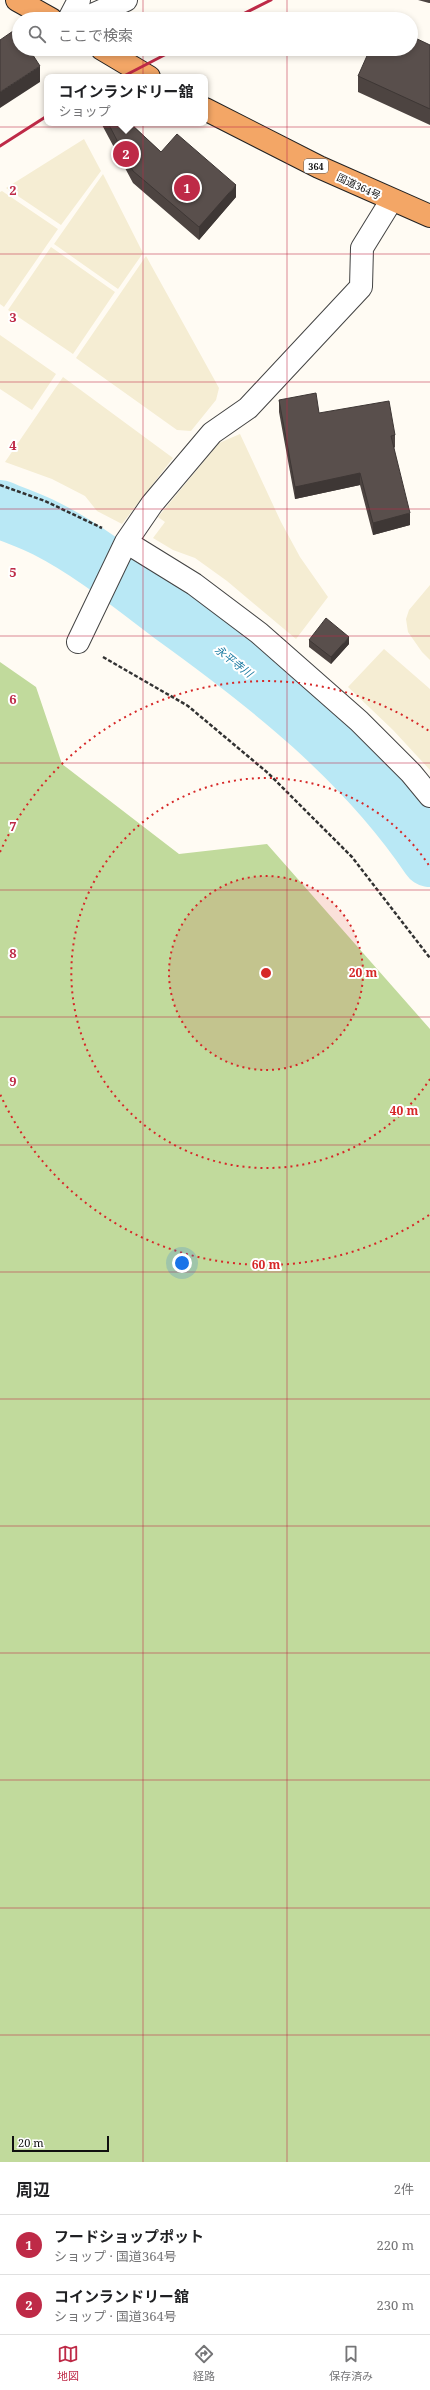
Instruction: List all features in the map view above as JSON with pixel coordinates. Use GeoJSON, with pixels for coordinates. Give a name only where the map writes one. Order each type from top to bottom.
{"type":"FeatureCollection","features":[{"type":"Feature","properties":{"kind":"highway"},"geometry":{"type":"LineString","coordinates":[[17,0],[38,12]]}},
{"type":"Feature","properties":{"kind":"highway"},"geometry":{"type":"LineString","coordinates":[[114,56],[144,74]]}},
{"type":"Feature","properties":{"kind":"highway","name":"国道364号"},"geometry":{"type":"LineString","coordinates":[[208,111],[319,167],[391,201],[430,216]]}},
{"type":"Feature","properties":{"kind":"street"},"geometry":{"type":"LineString","coordinates":[[73,12],[79,0]]}},
{"type":"Feature","properties":{"kind":"street"},"geometry":{"type":"LineString","coordinates":[[99,12],[126,0]]}},
{"type":"Feature","properties":{"kind":"street"},"geometry":{"type":"LineString","coordinates":[[81,637],[124,548],[152,504],[212,433],[248,408],[361,287],[362,248],[391,201]]}},
{"type":"Feature","properties":{"kind":"street"},"geometry":{"type":"LineString","coordinates":[[124,548],[194,584],[259,633],[359,721],[411,773],[430,796]]}},
{"type":"Feature","properties":{"kind":"path"},"geometry":{"type":"LineString","coordinates":[[0,484],[85,518],[124,548]]}},
{"type":"Feature","properties":{"kind":"path"},"geometry":{"type":"LineString","coordinates":[[81,637],[188,706],[268,773],[352,857],[430,958]]}},
{"type":"Feature","properties":{"kind":"shaded area"},"geometry":{"type":"Polygon","coordinates":[[[84,139],[101,171],[61,225],[6,188],[84,139]]]}},
{"type":"Feature","properties":{"kind":"shaded area"},"geometry":{"type":"Polygon","coordinates":[[[103,174],[143,253],[118,289],[54,244],[103,174]]]}},
{"type":"Feature","properties":{"kind":"shaded area"},"geometry":{"type":"Polygon","coordinates":[[[2,191],[58,229],[4,307],[0,304],[0,192],[2,191]]]}},
{"type":"Feature","properties":{"kind":"shaded area"},"geometry":{"type":"Polygon","coordinates":[[[51,247],[115,292],[73,354],[8,310],[51,247]]]}},
{"type":"Feature","properties":{"kind":"shaded area"},"geometry":{"type":"Polygon","coordinates":[[[146,256],[219,388],[216,400],[191,431],[177,430],[76,358],[146,256]]]}},
{"type":"Feature","properties":{"kind":"shaded area"},"geometry":{"type":"Polygon","coordinates":[[[0,335],[56,374],[32,410],[0,389],[0,335]]]}},
{"type":"Feature","properties":{"kind":"shaded area"},"geometry":{"type":"Polygon","coordinates":[[[63,377],[173,458],[122,524],[97,511],[85,496],[52,479],[5,462],[63,377]]]}},
{"type":"Feature","properties":{"kind":"shaded area"},"geometry":{"type":"Polygon","coordinates":[[[240,434],[281,522],[300,557],[328,597],[296,639],[227,581],[195,558],[173,550],[153,538],[165,522],[158,517],[219,443],[240,434]]]}},
{"type":"Feature","properties":{"kind":"shaded area"},"geometry":{"type":"Polygon","coordinates":[[[430,585],[430,660],[422,652],[408,632],[406,619],[409,610],[430,585]]]}},
{"type":"Feature","properties":{"kind":"shaded area"},"geometry":{"type":"Polygon","coordinates":[[[384,649],[430,689],[430,770],[393,730],[348,687],[384,649]]]}},
{"type":"Feature","properties":{"kind":"green space"},"geometry":{"type":"Polygon","coordinates":[[[0,662],[36,687],[62,764],[179,854],[267,844],[430,1029],[430,2162],[0,2162],[0,662]]]}},
{"type":"Feature","properties":{"kind":"building"},"geometry":{"type":"Polygon","coordinates":[[[12,32],[12,56],[34,56],[40,66],[0,92],[0,40],[12,32]]]}},
{"type":"Feature","properties":{"kind":"building"},"geometry":{"type":"Polygon","coordinates":[[[418,39],[430,45],[430,109],[358,76],[367,56],[418,56],[418,39]]]}},
{"type":"Feature","properties":{"kind":"building"},"geometry":{"type":"Polygon","coordinates":[[[110,126],[133,126],[161,152],[177,134],[236,185],[199,227],[133,171],[110,126]]]}},
{"type":"Feature","properties":{"kind":"building"},"geometry":{"type":"Polygon","coordinates":[[[316,393],[319,413],[389,401],[395,435],[391,436],[410,513],[373,523],[360,473],[295,487],[279,400],[316,393]]]}},
{"type":"Feature","properties":{"kind":"building"},"geometry":{"type":"Polygon","coordinates":[[[326,618],[349,637],[331,657],[309,640],[326,618]]]}},
{"type":"Feature","properties":{"kind":"waterway","name":"永平寺川"},"geometry":{"type":"LineString","coordinates":[[0,509],[47,529],[96,558],[208,641],[278,696],[312,725],[375,788],[404,822],[430,858]]}},
{"type":"Feature","properties":{"kind":"railway"},"geometry":{"type":"LineString","coordinates":[[247,12],[271,0]]}},
{"type":"Feature","properties":{"kind":"railway"},"geometry":{"type":"LineString","coordinates":[[128,74],[162,56]]}},
{"type":"Feature","properties":{"kind":"railway"},"geometry":{"type":"LineString","coordinates":[[0,146],[44,118]]}},
{"type":"Feature","properties":{"kind":"place","name":"コインランドリー舘"},"geometry":{"type":"Point","coordinates":[126,154]}},
{"type":"Feature","properties":{"kind":"place","name":"フードショップポット"},"geometry":{"type":"Point","coordinates":[187,188]}}]}
